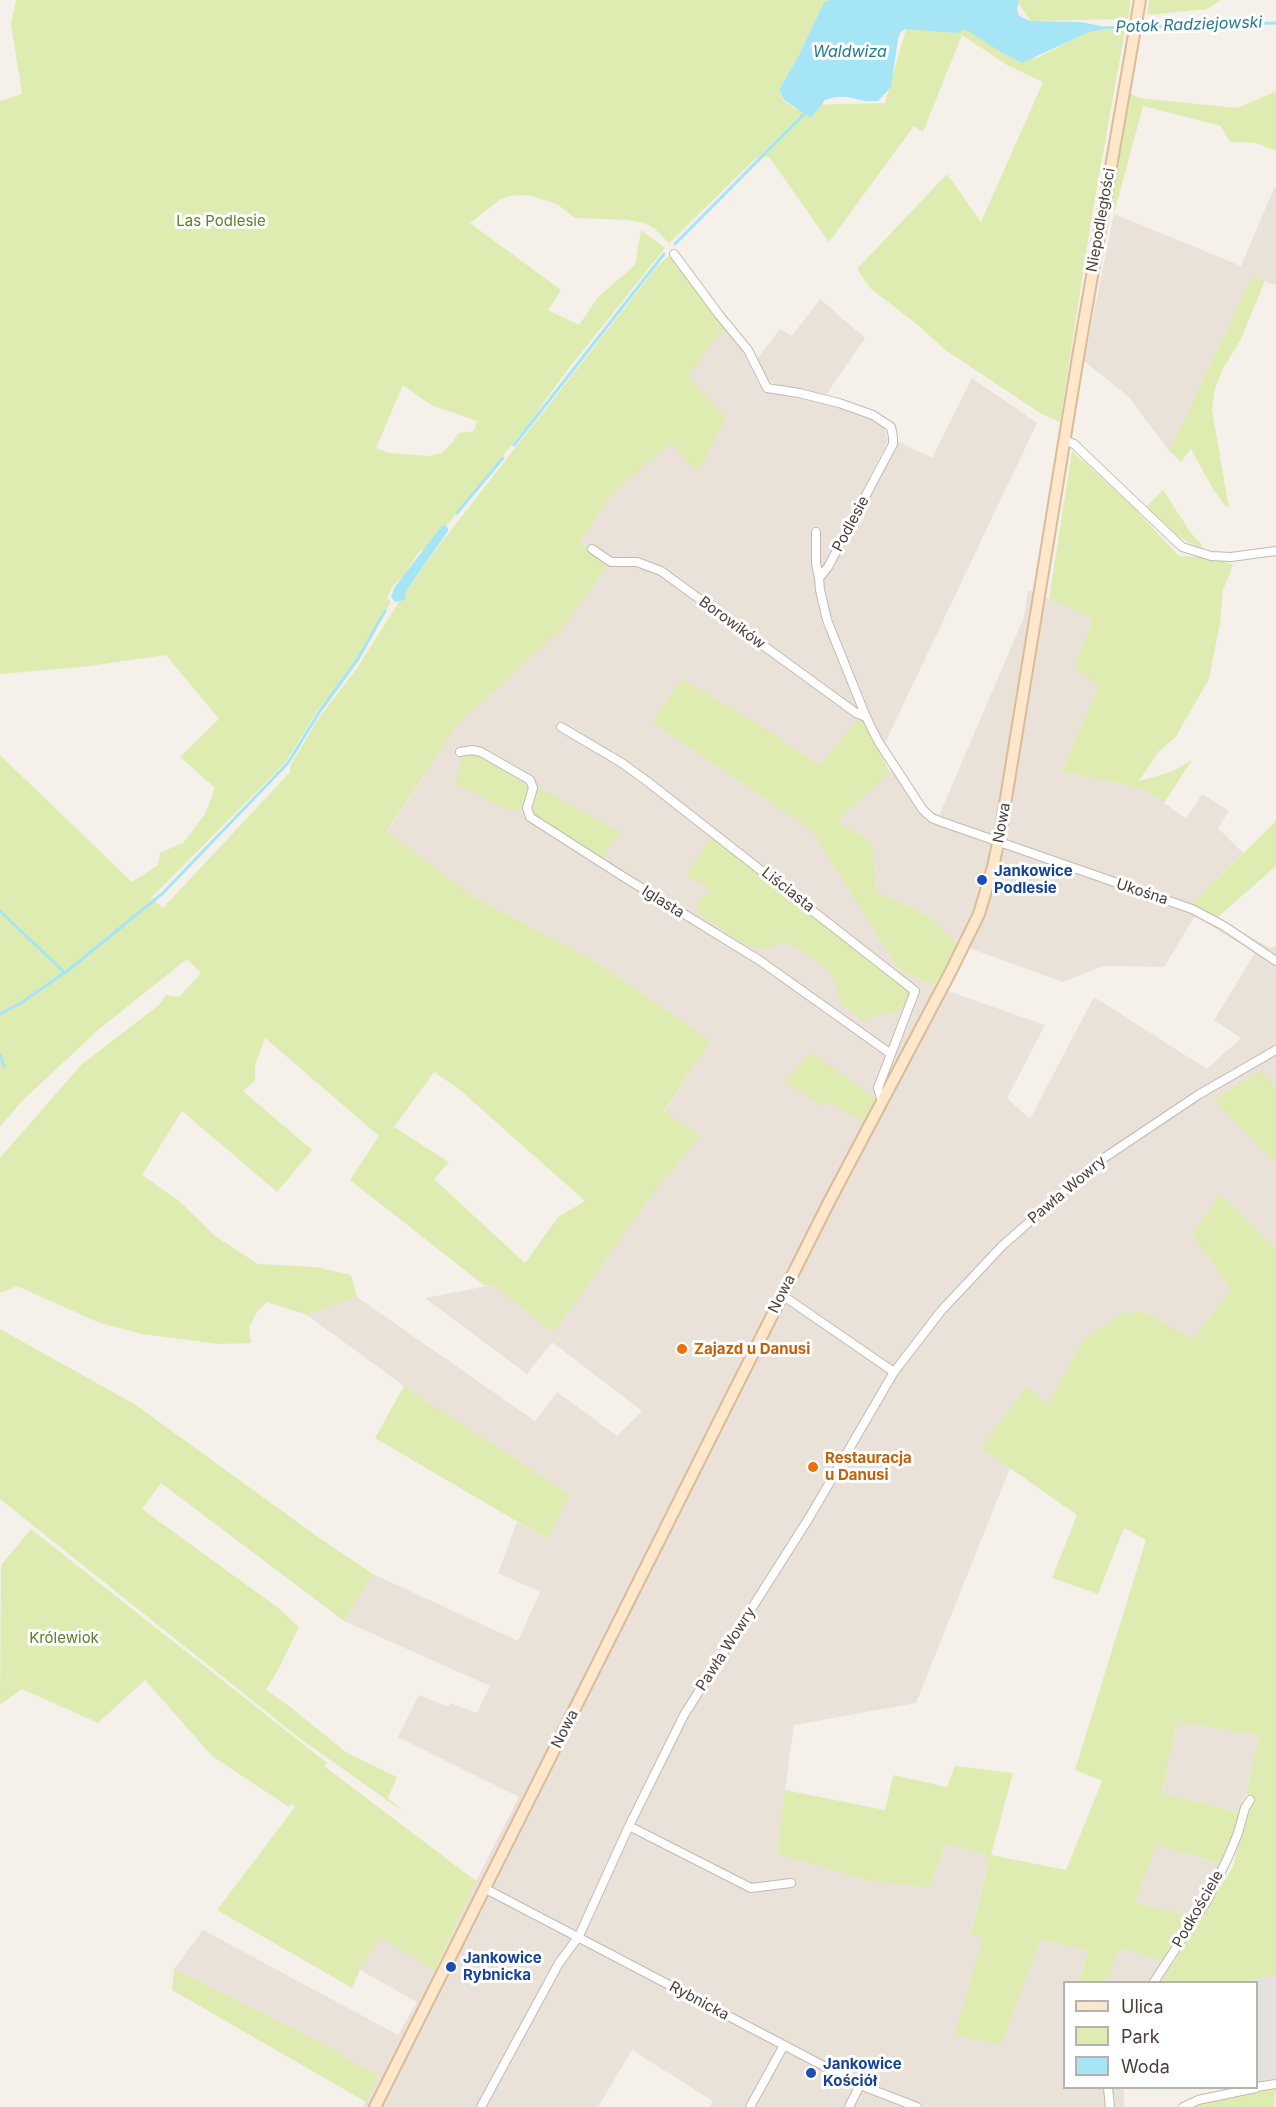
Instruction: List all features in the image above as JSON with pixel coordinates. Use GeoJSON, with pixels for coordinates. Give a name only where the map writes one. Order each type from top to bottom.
{"type":"FeatureCollection","features":[{"type":"Feature","properties":{"kind":"street","name":"Niepodległości"},"geometry":{"type":"LineString","coordinates":[[1064,440],[1139,5]]}},
{"type":"Feature","properties":{"kind":"street","name":"Podlesie"},"geometry":{"type":"LineString","coordinates":[[674,254],[748,350],[767,388],[820,397],[850,406],[873,415],[891,427],[893,444],[828,567],[819,578]]}},
{"type":"Feature","properties":{"kind":"street"},"geometry":{"type":"LineString","coordinates":[[1064,440],[1074,444],[1182,547],[1211,556],[1231,557],[1276,551]]}},
{"type":"Feature","properties":{"kind":"street","name":"Nowa"},"geometry":{"type":"LineString","coordinates":[[375,2107],[782,1295],[973,927],[983,902],[999,842],[1064,440]]}},
{"type":"Feature","properties":{"kind":"street"},"geometry":{"type":"LineString","coordinates":[[816,532],[816,562],[820,596],[826,620],[878,741],[923,810],[942,822],[999,842]]}},
{"type":"Feature","properties":{"kind":"street","name":"Borowików"},"geometry":{"type":"LineString","coordinates":[[592,549],[611,562],[637,562],[661,571],[866,717]]}},
{"type":"Feature","properties":{"kind":"street","name":"Liściasta"},"geometry":{"type":"LineString","coordinates":[[561,727],[631,769],[915,991],[878,1088],[882,1101]]}},
{"type":"Feature","properties":{"kind":"street","name":"Iglasta"},"geometry":{"type":"LineString","coordinates":[[460,752],[472,750],[481,752],[530,780],[533,788],[526,808],[530,817],[759,960],[891,1054]]}},
{"type":"Feature","properties":{"kind":"street","name":"Ukośna"},"geometry":{"type":"LineString","coordinates":[[999,842],[1191,909],[1224,926],[1276,961]]}},
{"type":"Feature","properties":{"kind":"street","name":"Pawła Wowry"},"geometry":{"type":"LineString","coordinates":[[480,2107],[559,1964],[579,1936],[629,1826],[684,1715],[809,1518],[894,1372],[942,1311],[1002,1246],[1095,1164],[1198,1095],[1276,1050]]}},
{"type":"Feature","properties":{"kind":"street"},"geometry":{"type":"LineString","coordinates":[[782,1295],[894,1372]]}},
{"type":"Feature","properties":{"kind":"street","name":"Podkościele"},"geometry":{"type":"LineString","coordinates":[[1155,1981],[1208,1899],[1229,1855],[1245,1808],[1250,1800]]}},
{"type":"Feature","properties":{"kind":"street"},"geometry":{"type":"LineString","coordinates":[[629,1826],[751,1888],[791,1883]]}},
{"type":"Feature","properties":{"kind":"street","name":"Rybnicka"},"geometry":{"type":"LineString","coordinates":[[484,1888],[860,2085],[917,2107]]}},
{"type":"Feature","properties":{"kind":"street"},"geometry":{"type":"LineString","coordinates":[[750,2107],[784,2044]]}},
{"type":"Feature","properties":{"kind":"street"},"geometry":{"type":"LineString","coordinates":[[1258,2087],[1276,2084]]}},
{"type":"Feature","properties":{"kind":"street"},"geometry":{"type":"LineString","coordinates":[[849,2107],[860,2085]]}},
{"type":"Feature","properties":{"kind":"street"},"geometry":{"type":"LineString","coordinates":[[1108,2089],[1110,2107]]}},
{"type":"Feature","properties":{"kind":"street"},"geometry":{"type":"LineString","coordinates":[[1182,2107],[1198,2100],[1247,2089]]}},
{"type":"Feature","properties":{"kind":"shaded area"},"geometry":{"type":"Polygon","coordinates":[[[1274,188],[1276,189],[1276,285],[1252,277],[1169,451],[1129,397],[1084,361],[1114,214],[1241,266],[1274,188]]]}},
{"type":"Feature","properties":{"kind":"shaded area"},"geometry":{"type":"Polygon","coordinates":[[[820,299],[865,338],[826,395],[777,385],[766,379],[758,358],[780,329],[792,336],[820,299]]]}},
{"type":"Feature","properties":{"kind":"shaded area"},"geometry":{"type":"Polygon","coordinates":[[[722,329],[743,351],[760,387],[771,393],[849,408],[883,425],[888,440],[842,533],[897,441],[932,458],[972,378],[1037,423],[885,743],[874,722],[856,721],[820,765],[682,679],[652,722],[811,830],[900,971],[959,995],[1045,1025],[1007,1098],[1030,1119],[1094,997],[1207,1069],[1241,1038],[1214,1020],[1255,953],[1195,916],[1164,967],[1103,966],[1063,982],[958,944],[928,916],[876,891],[873,843],[837,821],[897,765],[923,805],[939,816],[1024,617],[1028,590],[1093,619],[1074,667],[1098,687],[1062,772],[1145,789],[1186,819],[1202,794],[1229,811],[1218,828],[1243,853],[1192,904],[1270,948],[1276,946],[1276,1087],[1260,1072],[1214,1100],[1276,1164],[1276,1250],[1220,1195],[1192,1234],[1231,1290],[1193,1339],[1145,1312],[1083,1340],[1048,1404],[1027,1386],[981,1448],[1010,1468],[916,1703],[794,1725],[785,1790],[777,1854],[870,1881],[930,1888],[945,1844],[991,1855],[970,1934],[983,1937],[1001,2045],[1041,1940],[1088,1951],[1079,1981],[1063,1981],[1063,2089],[1124,2089],[1124,2107],[710,2107],[713,2101],[632,2050],[598,2107],[363,2107],[378,2076],[322,2043],[174,1969],[203,1930],[398,2035],[417,2002],[360,1970],[380,1936],[436,1970],[476,1881],[519,1797],[398,1737],[419,1695],[449,1707],[450,1703],[477,1713],[490,1686],[344,1621],[373,1574],[518,1641],[540,1592],[498,1573],[517,1522],[547,1539],[570,1495],[404,1386],[307,1315],[357,1297],[535,1421],[557,1392],[617,1436],[642,1411],[552,1342],[527,1374],[425,1298],[493,1285],[554,1333],[648,1200],[700,1136],[664,1112],[711,1041],[593,960],[472,896],[387,832],[458,724],[563,628],[607,567],[580,541],[613,493],[671,443],[697,472],[688,376],[722,329]]]}},
{"type":"Feature","properties":{"kind":"shaded area"},"geometry":{"type":"Polygon","coordinates":[[[1177,1722],[1259,1735],[1246,1794],[1237,1812],[1162,1793],[1177,1722]]]}},
{"type":"Feature","properties":{"kind":"shaded area"},"geometry":{"type":"Polygon","coordinates":[[[1157,1845],[1219,1864],[1209,1889],[1191,1915],[1135,1903],[1157,1845]]]}},
{"type":"Feature","properties":{"kind":"shaded area"},"geometry":{"type":"Polygon","coordinates":[[[1117,1949],[1174,1963],[1162,1981],[1108,1981],[1117,1949]]]}},
{"type":"Feature","properties":{"kind":"shaded area"},"geometry":{"type":"Polygon","coordinates":[[[1276,1975],[1276,2079],[1258,2083],[1258,1981],[1252,1981],[1276,1975]]]}},
{"type":"Feature","properties":{"kind":"green space","name":"Las Podlesie"},"geometry":{"type":"Polygon","coordinates":[[[16,0],[842,0],[823,4],[799,55],[779,90],[783,100],[797,110],[799,105],[885,103],[906,29],[973,27],[1035,59],[1094,29],[1125,30],[1091,221],[1060,422],[1040,413],[944,349],[918,325],[871,289],[857,269],[947,174],[981,222],[1043,82],[1007,65],[962,35],[923,132],[914,126],[829,242],[769,157],[756,158],[669,243],[645,223],[575,218],[557,204],[528,195],[501,199],[470,223],[561,290],[548,310],[579,325],[599,296],[635,265],[641,230],[665,248],[565,373],[530,422],[430,546],[419,552],[404,575],[392,587],[387,599],[391,602],[356,662],[318,710],[285,763],[151,898],[163,908],[290,772],[290,766],[318,719],[357,668],[404,594],[437,548],[656,268],[670,254],[743,351],[722,330],[688,376],[726,417],[698,473],[671,443],[613,493],[580,541],[607,567],[563,628],[458,724],[387,831],[472,896],[593,960],[711,1041],[664,1111],[700,1136],[648,1200],[554,1333],[493,1285],[485,1286],[350,1180],[379,1136],[265,1038],[255,1065],[255,1081],[243,1091],[312,1150],[277,1192],[182,1111],[142,1175],[179,1201],[215,1236],[258,1264],[316,1267],[351,1275],[357,1297],[307,1315],[267,1302],[257,1312],[249,1327],[251,1343],[219,1344],[142,1334],[100,1323],[17,1286],[0,1293],[0,1158],[81,1065],[160,1004],[166,995],[179,997],[201,973],[187,959],[98,1030],[21,1102],[0,1127],[0,755],[132,882],[158,865],[160,853],[184,842],[205,814],[215,788],[180,757],[219,719],[166,655],[82,667],[0,674],[0,101],[22,94],[11,24],[16,0]],[[403,385],[376,448],[389,453],[429,456],[442,453],[459,433],[474,431],[477,421],[431,405],[403,385]],[[434,1072],[394,1127],[449,1162],[434,1179],[525,1263],[558,1217],[585,1201],[460,1090],[434,1072]]]}},
{"type":"Feature","properties":{"kind":"green space"},"geometry":{"type":"Polygon","coordinates":[[[1016,0],[1131,0],[1128,19],[1031,21],[1016,0]]]}},
{"type":"Feature","properties":{"kind":"green space"},"geometry":{"type":"Polygon","coordinates":[[[1149,0],[1221,0],[1207,9],[1147,15],[1149,0]]]}},
{"type":"Feature","properties":{"kind":"green space"},"geometry":{"type":"Polygon","coordinates":[[[1276,91],[1276,151],[1256,143],[1230,142],[1221,126],[1143,106],[1114,214],[1111,191],[1129,93],[1139,98],[1238,108],[1276,91]]]}},
{"type":"Feature","properties":{"kind":"green space"},"geometry":{"type":"Polygon","coordinates":[[[1252,277],[1265,281],[1240,341],[1224,367],[1215,388],[1212,410],[1229,508],[1213,489],[1191,449],[1181,462],[1169,451],[1252,277]]]}},
{"type":"Feature","properties":{"kind":"green space"},"geometry":{"type":"Polygon","coordinates":[[[1072,451],[1134,508],[1179,556],[1217,558],[1233,565],[1223,590],[1220,623],[1209,679],[1175,738],[1159,751],[1139,781],[1171,772],[1192,760],[1164,803],[1145,789],[1062,772],[1098,687],[1074,667],[1093,619],[1049,599],[1072,451]]]}},
{"type":"Feature","properties":{"kind":"green space"},"geometry":{"type":"Polygon","coordinates":[[[1163,490],[1191,533],[1200,542],[1203,550],[1179,537],[1146,507],[1163,490]]]}},
{"type":"Feature","properties":{"kind":"green space"},"geometry":{"type":"Polygon","coordinates":[[[682,679],[820,765],[856,721],[863,721],[890,772],[837,821],[873,843],[876,891],[928,916],[958,944],[935,985],[900,971],[811,830],[652,722],[682,679]]]}},
{"type":"Feature","properties":{"kind":"green space"},"geometry":{"type":"Polygon","coordinates":[[[468,754],[477,755],[525,784],[528,795],[522,808],[512,812],[456,784],[461,760],[468,754]]]}},
{"type":"Feature","properties":{"kind":"green space"},"geometry":{"type":"Polygon","coordinates":[[[536,786],[620,832],[603,858],[534,816],[531,806],[536,786]]]}},
{"type":"Feature","properties":{"kind":"green space"},"geometry":{"type":"Polygon","coordinates":[[[1276,821],[1276,866],[1217,918],[1192,904],[1276,821]]]}},
{"type":"Feature","properties":{"kind":"green space"},"geometry":{"type":"Polygon","coordinates":[[[712,836],[910,993],[904,1008],[890,1014],[872,1015],[864,1023],[839,1001],[837,983],[827,970],[812,957],[783,941],[773,947],[760,949],[743,944],[698,913],[697,902],[712,891],[686,875],[712,836]]]}},
{"type":"Feature","properties":{"kind":"green space"},"geometry":{"type":"Polygon","coordinates":[[[811,1052],[876,1099],[865,1123],[830,1103],[822,1106],[785,1082],[811,1052]]]}},
{"type":"Feature","properties":{"kind":"green space"},"geometry":{"type":"Polygon","coordinates":[[[1260,1071],[1276,1087],[1276,1164],[1214,1100],[1260,1071]]]}},
{"type":"Feature","properties":{"kind":"green space"},"geometry":{"type":"Polygon","coordinates":[[[1220,1194],[1276,1250],[1276,1975],[1252,1981],[1162,1981],[1233,1867],[1243,1824],[1253,1805],[1251,1796],[1246,1794],[1259,1735],[1177,1722],[1162,1793],[1237,1812],[1241,1803],[1241,1810],[1236,1835],[1223,1865],[1157,1845],[1135,1903],[1191,1915],[1209,1889],[1205,1899],[1165,1961],[1118,1949],[1108,1981],[1079,1981],[1088,1951],[1041,1940],[1001,2045],[955,2035],[983,1938],[970,1935],[988,1867],[985,1854],[945,1844],[930,1888],[870,1881],[777,1854],[785,1790],[885,1810],[893,1775],[947,1787],[955,1766],[1013,1773],[991,1855],[1066,1870],[1102,1781],[1075,1770],[1146,1540],[1124,1528],[1098,1594],[1052,1578],[1077,1515],[981,1448],[1027,1386],[1048,1404],[1083,1340],[1123,1313],[1145,1312],[1193,1339],[1231,1290],[1192,1234],[1220,1194]]]}},
{"type":"Feature","properties":{"kind":"green space"},"geometry":{"type":"Polygon","coordinates":[[[0,1329],[136,1405],[318,1537],[373,1574],[344,1621],[161,1483],[142,1509],[277,1607],[299,1627],[266,1690],[347,1753],[397,1777],[388,1798],[405,1813],[298,1737],[0,1499],[0,1329]]]}},
{"type":"Feature","properties":{"kind":"green space"},"geometry":{"type":"Polygon","coordinates":[[[404,1386],[570,1495],[547,1539],[375,1438],[404,1386]]]}},
{"type":"Feature","properties":{"kind":"green space","name":"Królewiok"},"geometry":{"type":"Polygon","coordinates":[[[31,1529],[327,1763],[324,1766],[476,1881],[435,1971],[380,1937],[352,1988],[217,1910],[295,1807],[292,1803],[289,1807],[212,1756],[145,1680],[98,1723],[22,1689],[0,1705],[1,1565],[31,1529]]]}},
{"type":"Feature","properties":{"kind":"green space"},"geometry":{"type":"Polygon","coordinates":[[[174,1969],[322,2043],[378,2076],[366,2102],[172,1990],[174,1969]]]}},
{"type":"Feature","properties":{"kind":"green space"},"geometry":{"type":"Polygon","coordinates":[[[1276,2086],[1274,2107],[1190,2107],[1199,2102],[1276,2086]]]}},
{"type":"Feature","properties":{"kind":"water","name":"Waldwiza"},"geometry":{"type":"Polygon","coordinates":[[[831,0],[1019,0],[1017,9],[1019,16],[1030,21],[1081,22],[1102,28],[1022,63],[965,29],[957,33],[905,29],[900,33],[898,39],[891,87],[878,101],[835,97],[825,100],[811,118],[784,100],[779,90],[799,55],[824,2],[831,0]]]}},
{"type":"Feature","properties":{"kind":"water"},"geometry":{"type":"Polygon","coordinates":[[[445,525],[448,531],[406,591],[405,600],[395,602],[391,597],[394,588],[441,527],[445,525]]]}},
{"type":"Feature","properties":{"kind":"waterway","name":"Potok Radziejowski"},"geometry":{"type":"LineString","coordinates":[[1098,28],[1276,23]]}},
{"type":"Feature","properties":{"kind":"waterway"},"geometry":{"type":"LineString","coordinates":[[675,244],[804,114]]}},
{"type":"Feature","properties":{"kind":"waterway"},"geometry":{"type":"LineString","coordinates":[[514,445],[664,254]]}},
{"type":"Feature","properties":{"kind":"waterway"},"geometry":{"type":"LineString","coordinates":[[457,513],[503,458]]}},
{"type":"Feature","properties":{"kind":"waterway"},"geometry":{"type":"LineString","coordinates":[[0,911],[65,973],[163,893],[288,763],[320,711],[358,659],[385,611]]}},
{"type":"Feature","properties":{"kind":"waterway"},"geometry":{"type":"LineString","coordinates":[[0,1014],[21,1003],[64,973]]}},
{"type":"Feature","properties":{"kind":"waterway"},"geometry":{"type":"LineString","coordinates":[[0,1055],[4,1067]]}},
{"type":"Feature","properties":{"kind":"place","name":"Jankowice Podlesie"},"geometry":{"type":"Point","coordinates":[982,880]}},
{"type":"Feature","properties":{"kind":"place","name":"Zajazd u Danusi"},"geometry":{"type":"Point","coordinates":[682,1349]}},
{"type":"Feature","properties":{"kind":"place","name":"Restauracja u Danusi"},"geometry":{"type":"Point","coordinates":[813,1467]}},
{"type":"Feature","properties":{"kind":"place","name":"Jankowice Rybnicka"},"geometry":{"type":"Point","coordinates":[451,1967]}},
{"type":"Feature","properties":{"kind":"place","name":"Jankowice Kościół"},"geometry":{"type":"Point","coordinates":[811,2073]}}]}
